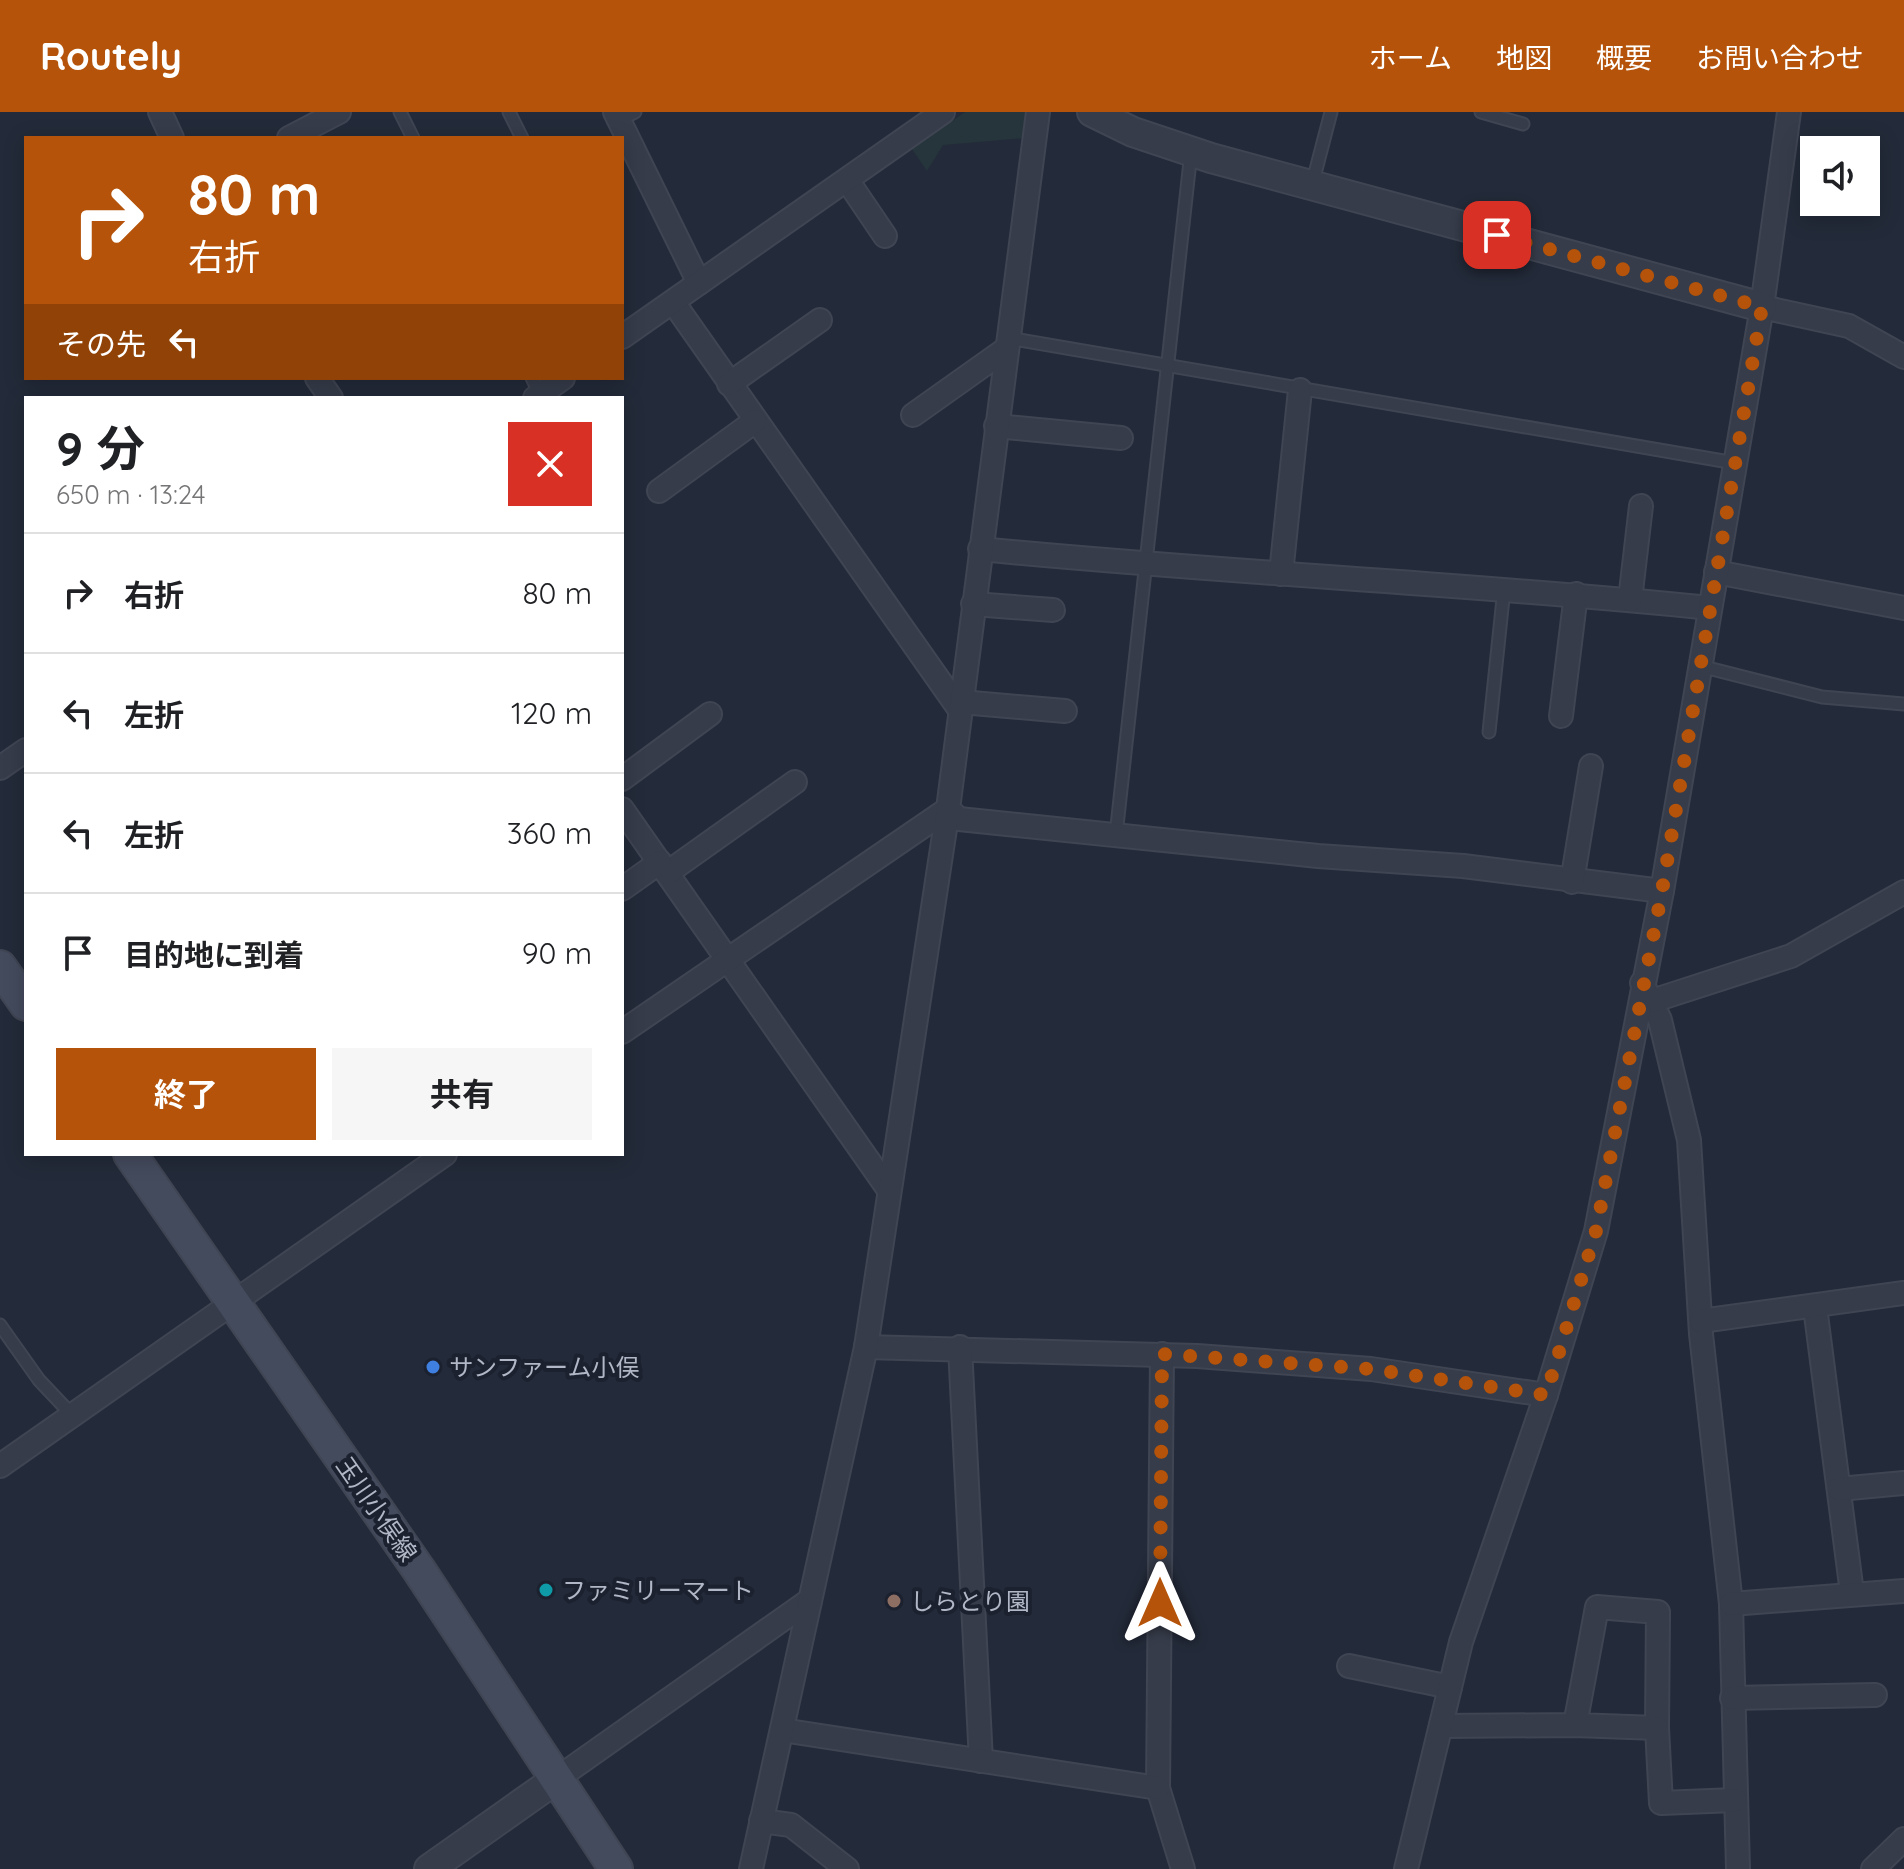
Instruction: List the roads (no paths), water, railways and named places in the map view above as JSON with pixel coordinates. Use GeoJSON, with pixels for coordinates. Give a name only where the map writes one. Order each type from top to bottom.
{"type":"FeatureCollection","features":[{"type":"Feature","properties":{"kind":"main road"},"geometry":{"type":"LineString","coordinates":[[0,967],[24,1001]]}},
{"type":"Feature","properties":{"kind":"main road","name":"玉川小俣線"},"geometry":{"type":"LineString","coordinates":[[131,1156],[419,1570],[616,1869]]}},
{"type":"Feature","properties":{"kind":"street"},"geometry":{"type":"LineString","coordinates":[[160,112],[171,136]]}},
{"type":"Feature","properties":{"kind":"street"},"geometry":{"type":"LineString","coordinates":[[293,136],[339,112]]}},
{"type":"Feature","properties":{"kind":"street"},"geometry":{"type":"LineString","coordinates":[[624,336],[943,112]]}},
{"type":"Feature","properties":{"kind":"street"},"geometry":{"type":"LineString","coordinates":[[751,1869],[866,1347],[948,809],[1038,112]]}},
{"type":"Feature","properties":{"kind":"street"},"geometry":{"type":"LineString","coordinates":[[1092,112],[1133,132],[1191,151],[1762,307],[1849,326],[1904,357]]}},
{"type":"Feature","properties":{"kind":"street"},"geometry":{"type":"LineString","coordinates":[[1406,1869],[1450,1687],[1493,1544],[1546,1395],[1596,1231],[1647,992],[1762,307],[1789,112]]}},
{"type":"Feature","properties":{"kind":"street"},"geometry":{"type":"LineString","coordinates":[[623,115],[699,283]]}},
{"type":"Feature","properties":{"kind":"street"},"geometry":{"type":"LineString","coordinates":[[847,180],[885,236]]}},
{"type":"Feature","properties":{"kind":"street"},"geometry":{"type":"LineString","coordinates":[[673,302],[960,706]]}},
{"type":"Feature","properties":{"kind":"street"},"geometry":{"type":"LineString","coordinates":[[729,384],[820,320]]}},
{"type":"Feature","properties":{"kind":"street"},"geometry":{"type":"LineString","coordinates":[[913,415],[1007,344]]}},
{"type":"Feature","properties":{"kind":"street"},"geometry":{"type":"LineString","coordinates":[[536,390],[558,380]]}},
{"type":"Feature","properties":{"kind":"street"},"geometry":{"type":"LineString","coordinates":[[1281,574],[1300,390]]}},
{"type":"Feature","properties":{"kind":"street"},"geometry":{"type":"LineString","coordinates":[[659,491],[755,421]]}},
{"type":"Feature","properties":{"kind":"street"},"geometry":{"type":"LineString","coordinates":[[996,426],[1121,438]]}},
{"type":"Feature","properties":{"kind":"street"},"geometry":{"type":"LineString","coordinates":[[1630,600],[1641,506]]}},
{"type":"Feature","properties":{"kind":"street"},"geometry":{"type":"LineString","coordinates":[[980,549],[1145,565],[1504,587],[1710,608]]}},
{"type":"Feature","properties":{"kind":"street"},"geometry":{"type":"LineString","coordinates":[[1716,572],[1904,608]]}},
{"type":"Feature","properties":{"kind":"street"},"geometry":{"type":"LineString","coordinates":[[1561,716],[1576,594]]}},
{"type":"Feature","properties":{"kind":"street"},"geometry":{"type":"LineString","coordinates":[[973,604],[1053,610]]}},
{"type":"Feature","properties":{"kind":"street"},"geometry":{"type":"LineString","coordinates":[[960,706],[1065,711]]}},
{"type":"Feature","properties":{"kind":"street"},"geometry":{"type":"LineString","coordinates":[[624,778],[710,714]]}},
{"type":"Feature","properties":{"kind":"street"},"geometry":{"type":"LineString","coordinates":[[0,768],[24,751]]}},
{"type":"Feature","properties":{"kind":"street"},"geometry":{"type":"LineString","coordinates":[[1572,882],[1591,766]]}},
{"type":"Feature","properties":{"kind":"street"},"geometry":{"type":"LineString","coordinates":[[624,888],[664,868],[795,782]]}},
{"type":"Feature","properties":{"kind":"street"},"geometry":{"type":"LineString","coordinates":[[948,809],[959,819],[1318,856],[1463,866],[1662,891]]}},
{"type":"Feature","properties":{"kind":"street"},"geometry":{"type":"LineString","coordinates":[[624,1031],[948,809]]}},
{"type":"Feature","properties":{"kind":"street"},"geometry":{"type":"LineString","coordinates":[[624,812],[889,1190]]}},
{"type":"Feature","properties":{"kind":"street"},"geometry":{"type":"LineString","coordinates":[[1647,992],[1791,956],[1904,892]]}},
{"type":"Feature","properties":{"kind":"street"},"geometry":{"type":"LineString","coordinates":[[1647,992],[1689,1140],[1701,1321],[1731,1604],[1738,1869]]}},
{"type":"Feature","properties":{"kind":"street"},"geometry":{"type":"LineString","coordinates":[[0,1466],[442,1156]]}},
{"type":"Feature","properties":{"kind":"street"},"geometry":{"type":"LineString","coordinates":[[1701,1321],[1904,1293]]}},
{"type":"Feature","properties":{"kind":"street"},"geometry":{"type":"LineString","coordinates":[[1815,1307],[1852,1593]]}},
{"type":"Feature","properties":{"kind":"street"},"geometry":{"type":"LineString","coordinates":[[866,1347],[1162,1354],[1371,1369],[1546,1395]]}},
{"type":"Feature","properties":{"kind":"street"},"geometry":{"type":"LineString","coordinates":[[960,1347],[981,1761]]}},
{"type":"Feature","properties":{"kind":"street"},"geometry":{"type":"LineString","coordinates":[[1162,1354],[1158,1788],[1183,1869]]}},
{"type":"Feature","properties":{"kind":"street"},"geometry":{"type":"LineString","coordinates":[[1839,1489],[1904,1483]]}},
{"type":"Feature","properties":{"kind":"street"},"geometry":{"type":"LineString","coordinates":[[1731,1604],[1904,1591]]}},
{"type":"Feature","properties":{"kind":"street"},"geometry":{"type":"LineString","coordinates":[[429,1869],[810,1600]]}},
{"type":"Feature","properties":{"kind":"street"},"geometry":{"type":"LineString","coordinates":[[1575,1725],[1597,1607],[1658,1612],[1657,1728],[1661,1803],[1735,1800]]}},
{"type":"Feature","properties":{"kind":"street"},"geometry":{"type":"LineString","coordinates":[[1349,1666],[1450,1687]]}},
{"type":"Feature","properties":{"kind":"street"},"geometry":{"type":"LineString","coordinates":[[1732,1698],[1875,1695]]}},
{"type":"Feature","properties":{"kind":"street"},"geometry":{"type":"LineString","coordinates":[[1441,1726],[1657,1728]]}},
{"type":"Feature","properties":{"kind":"street"},"geometry":{"type":"LineString","coordinates":[[782,1730],[1158,1788]]}},
{"type":"Feature","properties":{"kind":"street"},"geometry":{"type":"LineString","coordinates":[[761,1821],[791,1825],[847,1869]]}},
{"type":"Feature","properties":{"kind":"street"},"geometry":{"type":"LineString","coordinates":[[1873,1869],[1904,1839]]}},
{"type":"Feature","properties":{"kind":"lane"},"geometry":{"type":"LineString","coordinates":[[400,112],[412,136]]}},
{"type":"Feature","properties":{"kind":"lane"},"geometry":{"type":"LineString","coordinates":[[509,112],[521,136]]}},
{"type":"Feature","properties":{"kind":"lane"},"geometry":{"type":"LineString","coordinates":[[1312,185],[1331,112]]}},
{"type":"Feature","properties":{"kind":"lane"},"geometry":{"type":"LineString","coordinates":[[1481,112],[1523,124]]}},
{"type":"Feature","properties":{"kind":"lane"},"geometry":{"type":"LineString","coordinates":[[1116,835],[1170,367],[1191,151]]}},
{"type":"Feature","properties":{"kind":"lane"},"geometry":{"type":"LineString","coordinates":[[1007,344],[1170,367],[1735,463]]}},
{"type":"Feature","properties":{"kind":"lane"},"geometry":{"type":"LineString","coordinates":[[1489,732],[1504,587]]}},
{"type":"Feature","properties":{"kind":"lane"},"geometry":{"type":"LineString","coordinates":[[1700,666],[1822,697],[1904,704]]}},
{"type":"Feature","properties":{"kind":"lane"},"geometry":{"type":"LineString","coordinates":[[0,1325],[39,1380],[73,1416]]}},
{"type":"Feature","properties":{"kind":"place","name":"サンファーム小俣"},"geometry":{"type":"Point","coordinates":[433,1367]}},
{"type":"Feature","properties":{"kind":"place","name":"ファミリーマート"},"geometry":{"type":"Point","coordinates":[546,1590]}},
{"type":"Feature","properties":{"kind":"place","name":"しらとり園"},"geometry":{"type":"Point","coordinates":[894,1601]}}]}
